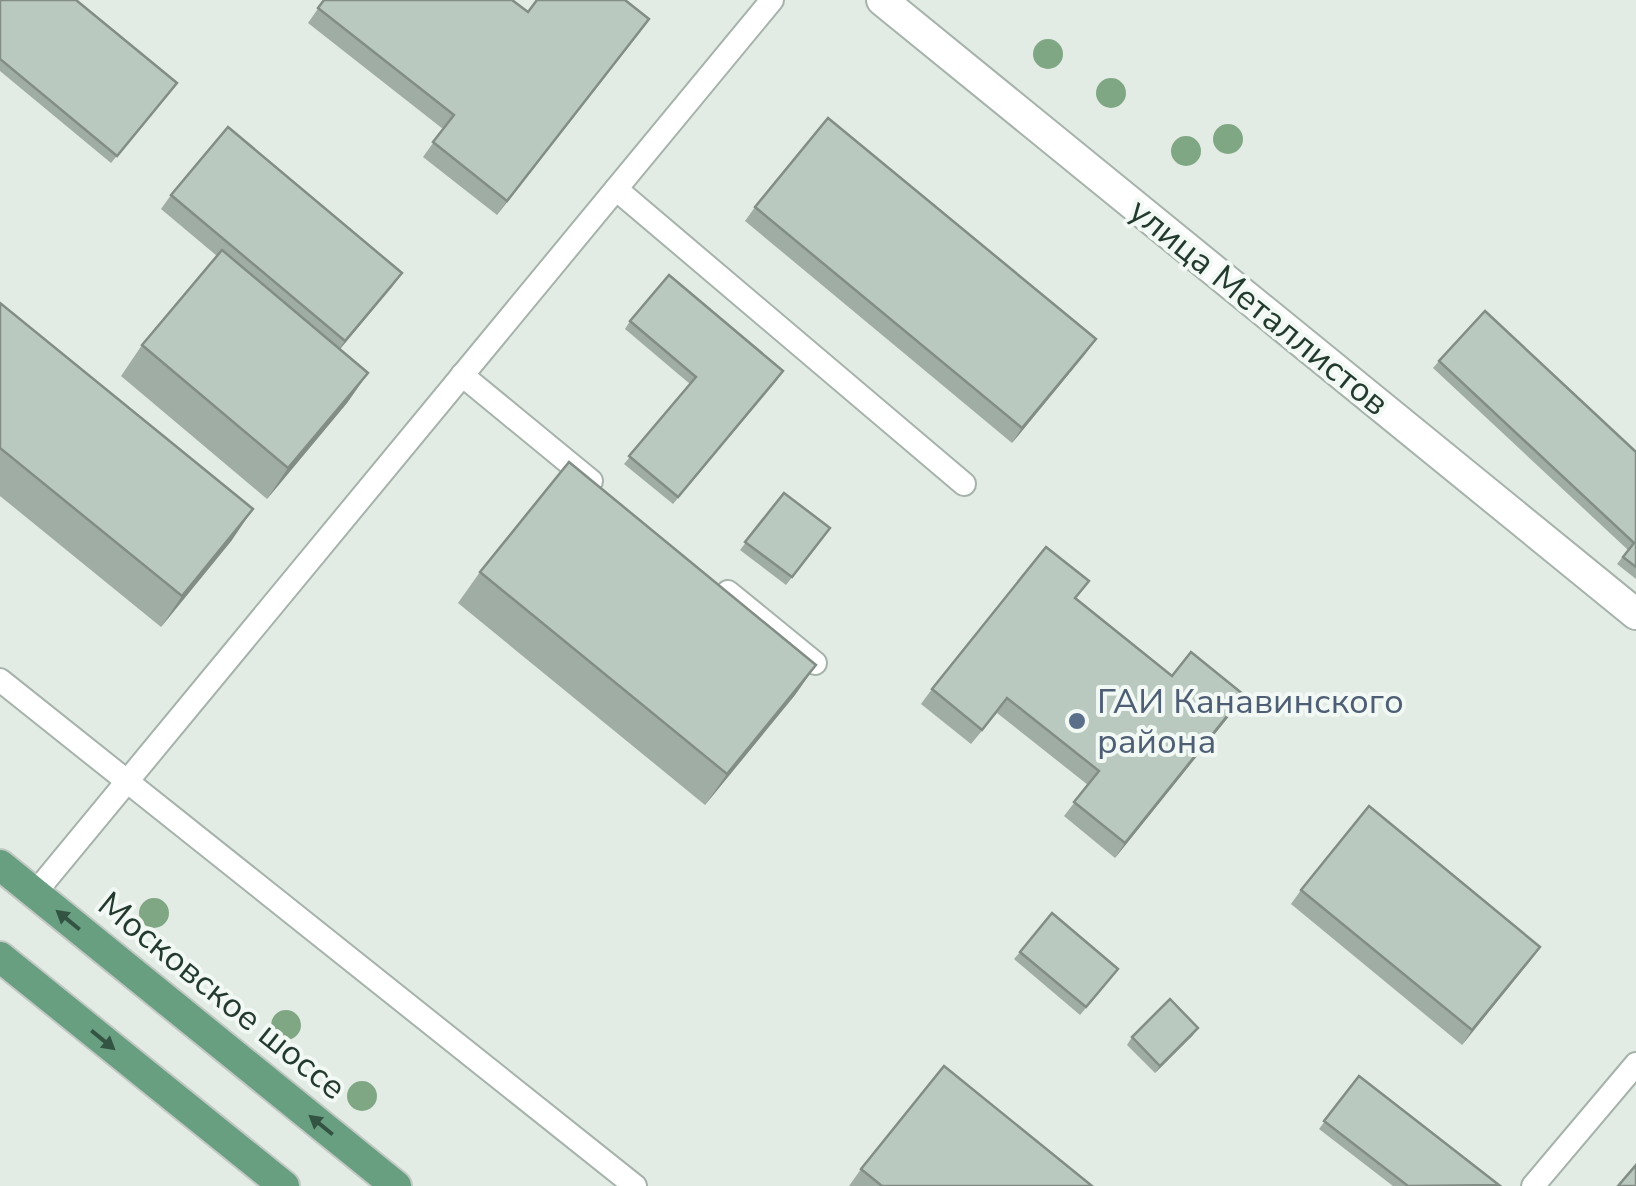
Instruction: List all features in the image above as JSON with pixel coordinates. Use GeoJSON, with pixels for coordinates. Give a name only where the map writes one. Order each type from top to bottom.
{"type":"FeatureCollection","features":[{"type":"Feature","properties":{"kind":"main road","name":"Московское шоссе"},"geometry":{"type":"LineString","coordinates":[[0,865],[396,1186]]}},
{"type":"Feature","properties":{"kind":"main road"},"geometry":{"type":"LineString","coordinates":[[0,958],[284,1186]]}},
{"type":"Feature","properties":{"kind":"street","name":"улица Металлистов"},"geometry":{"type":"LineString","coordinates":[[882,0],[1636,614]]}},
{"type":"Feature","properties":{"kind":"lane"},"geometry":{"type":"LineString","coordinates":[[34,893],[772,0]]}},
{"type":"Feature","properties":{"kind":"lane"},"geometry":{"type":"LineString","coordinates":[[616,189],[964,484]]}},
{"type":"Feature","properties":{"kind":"lane"},"geometry":{"type":"LineString","coordinates":[[462,375],[615,500]]}},
{"type":"Feature","properties":{"kind":"lane"},"geometry":{"type":"LineString","coordinates":[[707,576],[815,663]]}},
{"type":"Feature","properties":{"kind":"lane"},"geometry":{"type":"LineString","coordinates":[[0,680],[635,1186]]}},
{"type":"Feature","properties":{"kind":"lane"},"geometry":{"type":"LineString","coordinates":[[1533,1186],[1636,1064]]}},
{"type":"Feature","properties":{"kind":"building"},"geometry":{"type":"Polygon","coordinates":[[[0,0],[76,0],[177,83],[117,156],[0,59],[0,0]]]}},
{"type":"Feature","properties":{"kind":"building"},"geometry":{"type":"Polygon","coordinates":[[[324,0],[512,0],[528,12],[537,0],[625,0],[649,19],[507,201],[433,142],[454,115],[318,8],[324,0]]]}},
{"type":"Feature","properties":{"kind":"building"},"geometry":{"type":"Polygon","coordinates":[[[828,118],[1096,339],[1022,428],[755,207],[828,118]]]}},
{"type":"Feature","properties":{"kind":"building"},"geometry":{"type":"Polygon","coordinates":[[[228,127],[402,273],[345,341],[171,195],[228,127]]]}},
{"type":"Feature","properties":{"kind":"building"},"geometry":{"type":"Polygon","coordinates":[[[222,250],[368,373],[288,468],[142,345],[222,250]]]}},
{"type":"Feature","properties":{"kind":"building"},"geometry":{"type":"Polygon","coordinates":[[[669,275],[783,371],[678,497],[629,456],[696,377],[630,321],[669,275]]]}},
{"type":"Feature","properties":{"kind":"building"},"geometry":{"type":"Polygon","coordinates":[[[0,303],[253,509],[182,596],[0,448],[0,303]]]}},
{"type":"Feature","properties":{"kind":"building"},"geometry":{"type":"Polygon","coordinates":[[[1485,311],[1636,452],[1636,567],[1623,557],[1634,543],[1439,361],[1485,311]]]}},
{"type":"Feature","properties":{"kind":"building"},"geometry":{"type":"Polygon","coordinates":[[[569,462],[816,665],[727,774],[480,572],[569,462]]]}},
{"type":"Feature","properties":{"kind":"building"},"geometry":{"type":"Polygon","coordinates":[[[784,493],[830,528],[792,577],[745,542],[784,493]]]}},
{"type":"Feature","properties":{"kind":"building"},"geometry":{"type":"Polygon","coordinates":[[[1046,547],[1089,581],[1075,598],[1172,676],[1191,652],[1244,695],[1125,843],[1074,802],[1099,771],[1007,698],[982,730],[932,689],[1046,547]]]}},
{"type":"Feature","properties":{"kind":"building"},"geometry":{"type":"Polygon","coordinates":[[[1369,806],[1540,947],[1472,1030],[1301,890],[1369,806]]]}},
{"type":"Feature","properties":{"kind":"building"},"geometry":{"type":"Polygon","coordinates":[[[1052,913],[1118,969],[1086,1007],[1020,952],[1052,913]]]}},
{"type":"Feature","properties":{"kind":"building"},"geometry":{"type":"Polygon","coordinates":[[[1170,999],[1198,1028],[1160,1066],[1132,1037],[1170,999]]]}},
{"type":"Feature","properties":{"kind":"building"},"geometry":{"type":"Polygon","coordinates":[[[944,1066],[1092,1186],[882,1186],[861,1169],[944,1066]]]}},
{"type":"Feature","properties":{"kind":"building"},"geometry":{"type":"Polygon","coordinates":[[[1359,1076],[1499,1185],[1408,1186],[1324,1121],[1359,1076]]]}},
{"type":"Feature","properties":{"kind":"building"},"geometry":{"type":"Polygon","coordinates":[[[1636,1165],[1636,1186],[1618,1186],[1636,1165]]]}},
{"type":"Feature","properties":{"kind":"place","name":"ГАИ Канавинского района"},"geometry":{"type":"Point","coordinates":[1077,721]}}]}
